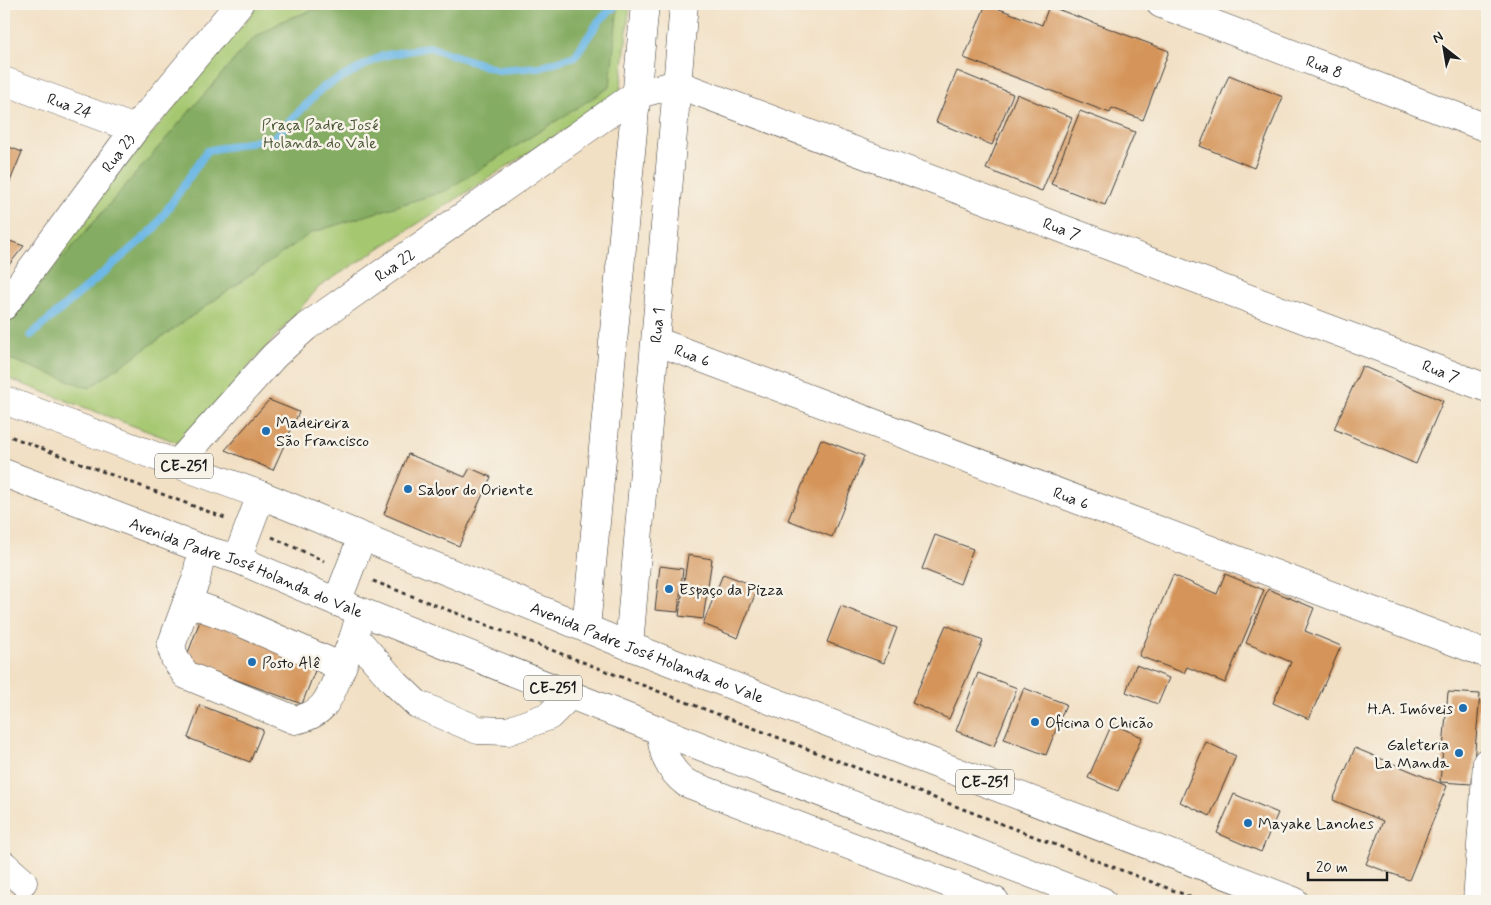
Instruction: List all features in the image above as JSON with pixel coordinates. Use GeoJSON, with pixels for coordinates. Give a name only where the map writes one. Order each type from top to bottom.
{"type":"FeatureCollection","features":[{"type":"Feature","properties":{"kind":"street","name":"Rua 23"},"geometry":{"type":"LineString","coordinates":[[4,306],[135,129],[239,4]]}},
{"type":"Feature","properties":{"kind":"street"},"geometry":{"type":"LineString","coordinates":[[586,628],[645,4]]}},
{"type":"Feature","properties":{"kind":"street","name":"Rua 1"},"geometry":{"type":"LineString","coordinates":[[629,646],[684,4]]}},
{"type":"Feature","properties":{"kind":"street","name":"Rua 8"},"geometry":{"type":"LineString","coordinates":[[1161,4],[1487,128]]}},
{"type":"Feature","properties":{"kind":"street","name":"Rua 24"},"geometry":{"type":"LineString","coordinates":[[4,81],[135,129]]}},
{"type":"Feature","properties":{"kind":"street"},"geometry":{"type":"LineString","coordinates":[[635,95],[678,84]]}},
{"type":"Feature","properties":{"kind":"street","name":"Rua 7"},"geometry":{"type":"LineString","coordinates":[[678,84],[1487,388]]}},
{"type":"Feature","properties":{"kind":"street","name":"Rua 22"},"geometry":{"type":"LineString","coordinates":[[178,463],[274,356],[306,327],[635,95]]}},
{"type":"Feature","properties":{"kind":"street","name":"Rua 6"},"geometry":{"type":"LineString","coordinates":[[656,341],[1487,654]]}},
{"type":"Feature","properties":{"kind":"street","name":"Avenida Padre José Holanda do Vale"},"geometry":{"type":"LineString","coordinates":[[4,400],[178,463],[629,646],[1294,901]]}},
{"type":"Feature","properties":{"kind":"street","name":"Avenida Padre José Holanda do Vale"},"geometry":{"type":"LineString","coordinates":[[4,473],[202,549],[237,560],[350,617],[570,695],[1102,901]]}},
{"type":"Feature","properties":{"kind":"street"},"geometry":{"type":"LineString","coordinates":[[237,560],[260,495]]}},
{"type":"Feature","properties":{"kind":"street"},"geometry":{"type":"LineString","coordinates":[[202,549],[196,580],[171,646],[175,659],[186,675],[295,720],[310,718],[325,704],[342,667],[350,617],[348,572],[362,537]]}},
{"type":"Feature","properties":{"kind":"street"},"geometry":{"type":"LineString","coordinates":[[188,602],[226,616],[342,667]]}},
{"type":"Feature","properties":{"kind":"street"},"geometry":{"type":"LineString","coordinates":[[350,617],[394,682],[417,704],[478,730],[508,731],[549,716],[570,695]]}},
{"type":"Feature","properties":{"kind":"street"},"geometry":{"type":"LineString","coordinates":[[660,731],[661,744],[669,766],[686,783],[979,898]]}},
{"type":"Feature","properties":{"kind":"street"},"geometry":{"type":"LineString","coordinates":[[1477,901],[1487,762]]}},
{"type":"Feature","properties":{"kind":"path"},"geometry":{"type":"LineString","coordinates":[[4,434],[249,527],[348,572],[1201,901]]}},
{"type":"Feature","properties":{"kind":"green space","name":"Praça Padre José Holanda do Vale"},"geometry":{"type":"Polygon","coordinates":[[[260,4],[630,4],[620,94],[319,287],[181,444],[4,377],[4,311],[260,4]]]}},
{"type":"Feature","properties":{"kind":"green space","name":"Praça Padre José Holanda do Vale"},"geometry":{"type":"Polygon","coordinates":[[[431,4],[618,4],[610,87],[445,191],[311,233],[89,388],[4,357],[4,326],[252,39],[284,20],[313,10],[431,4]]]}},
{"type":"Feature","properties":{"kind":"building"},"geometry":{"type":"Polygon","coordinates":[[[986,4],[1042,25],[1049,6],[1169,51],[1143,120],[1112,108],[1110,113],[964,58],[986,4]]]}},
{"type":"Feature","properties":{"kind":"building"},"geometry":{"type":"Polygon","coordinates":[[[957,71],[1013,94],[992,145],[936,122],[957,71]]]}},
{"type":"Feature","properties":{"kind":"building"},"geometry":{"type":"Polygon","coordinates":[[[1229,75],[1283,97],[1254,168],[1200,146],[1229,75]]]}},
{"type":"Feature","properties":{"kind":"building"},"geometry":{"type":"Polygon","coordinates":[[[1017,94],[1072,118],[1042,191],[986,169],[1017,94]]]}},
{"type":"Feature","properties":{"kind":"building"},"geometry":{"type":"Polygon","coordinates":[[[1080,111],[1135,132],[1105,205],[1051,184],[1080,111]]]}},
{"type":"Feature","properties":{"kind":"building"},"geometry":{"type":"Polygon","coordinates":[[[4,145],[22,152],[4,196],[4,145]]]}},
{"type":"Feature","properties":{"kind":"building"},"geometry":{"type":"Polygon","coordinates":[[[4,239],[24,246],[4,271],[4,239]]]}},
{"type":"Feature","properties":{"kind":"building"},"geometry":{"type":"Polygon","coordinates":[[[1362,366],[1443,401],[1416,464],[1334,429],[1362,366]]]}},
{"type":"Feature","properties":{"kind":"building","name":"Madeireira São Francisco"},"geometry":{"type":"Polygon","coordinates":[[[269,400],[299,412],[273,470],[225,450],[269,400]]]}},
{"type":"Feature","properties":{"kind":"building"},"geometry":{"type":"Polygon","coordinates":[[[821,439],[864,456],[832,537],[788,520],[821,439]]]}},
{"type":"Feature","properties":{"kind":"building"},"geometry":{"type":"Polygon","coordinates":[[[408,454],[465,477],[470,468],[491,477],[459,546],[384,514],[408,454]]]}},
{"type":"Feature","properties":{"kind":"building"},"geometry":{"type":"Polygon","coordinates":[[[935,535],[973,549],[960,584],[922,569],[935,535]]]}},
{"type":"Feature","properties":{"kind":"building"},"geometry":{"type":"Polygon","coordinates":[[[688,555],[712,559],[703,619],[679,616],[688,555]]]}},
{"type":"Feature","properties":{"kind":"building","name":"Espaço da Pizza"},"geometry":{"type":"Polygon","coordinates":[[[660,566],[683,569],[678,612],[655,610],[660,566]]]}},
{"type":"Feature","properties":{"kind":"building"},"geometry":{"type":"Polygon","coordinates":[[[723,574],[758,587],[738,638],[703,624],[723,574]]]}},
{"type":"Feature","properties":{"kind":"building"},"geometry":{"type":"Polygon","coordinates":[[[1225,574],[1264,590],[1225,683],[1187,667],[1184,673],[1139,656],[1173,575],[1217,594],[1225,574]]]}},
{"type":"Feature","properties":{"kind":"building"},"geometry":{"type":"Polygon","coordinates":[[[1268,589],[1314,608],[1305,631],[1341,646],[1309,719],[1273,703],[1291,662],[1246,643],[1268,589]]]}},
{"type":"Feature","properties":{"kind":"building"},"geometry":{"type":"Polygon","coordinates":[[[841,606],[897,628],[884,663],[827,642],[841,606]]]}},
{"type":"Feature","properties":{"kind":"building","name":"Posto Alê"},"geometry":{"type":"Polygon","coordinates":[[[201,618],[318,663],[302,704],[185,661],[201,618]]]}},
{"type":"Feature","properties":{"kind":"building"},"geometry":{"type":"Polygon","coordinates":[[[946,625],[983,641],[949,719],[912,703],[946,625]]]}},
{"type":"Feature","properties":{"kind":"building"},"geometry":{"type":"Polygon","coordinates":[[[1136,665],[1169,678],[1158,704],[1126,692],[1136,665]]]}},
{"type":"Feature","properties":{"kind":"building"},"geometry":{"type":"Polygon","coordinates":[[[978,673],[1017,688],[994,746],[956,731],[978,673]]]}},
{"type":"Feature","properties":{"kind":"building","name":"Oficina O Chicão"},"geometry":{"type":"Polygon","coordinates":[[[1024,688],[1066,704],[1046,755],[1004,739],[1024,688]]]}},
{"type":"Feature","properties":{"kind":"building","name":"Galeteria La Manda"},"geometry":{"type":"Polygon","coordinates":[[[1448,692],[1480,694],[1472,784],[1440,782],[1448,692]]]}},
{"type":"Feature","properties":{"kind":"building"},"geometry":{"type":"Polygon","coordinates":[[[200,705],[263,730],[250,762],[188,738],[200,705]]]}},
{"type":"Feature","properties":{"kind":"building"},"geometry":{"type":"Polygon","coordinates":[[[1112,724],[1142,737],[1118,791],[1088,778],[1112,724]]]}},
{"type":"Feature","properties":{"kind":"building"},"geometry":{"type":"Polygon","coordinates":[[[1206,742],[1236,756],[1210,816],[1180,802],[1206,742]]]}},
{"type":"Feature","properties":{"kind":"building"},"geometry":{"type":"Polygon","coordinates":[[[1355,748],[1447,786],[1409,880],[1366,864],[1383,821],[1333,800],[1355,748]]]}},
{"type":"Feature","properties":{"kind":"building","name":"Mayake Lanches"},"geometry":{"type":"Polygon","coordinates":[[[1234,794],[1278,813],[1261,852],[1217,833],[1234,794]]]}},
{"type":"Feature","properties":{"kind":"waterway"},"geometry":{"type":"LineString","coordinates":[[31,335],[154,229],[207,151],[275,137],[322,88],[382,56],[429,47],[498,70],[539,67],[575,56],[599,21],[617,4]]}},
{"type":"Feature","properties":{"kind":"place","name":"Madeireira São Francisco"},"geometry":{"type":"Point","coordinates":[266,431]}},
{"type":"Feature","properties":{"kind":"place","name":"Sabor do Oriente"},"geometry":{"type":"Point","coordinates":[408,489]}},
{"type":"Feature","properties":{"kind":"place","name":"Espaço da Pizza"},"geometry":{"type":"Point","coordinates":[669,589]}},
{"type":"Feature","properties":{"kind":"place","name":"Posto Alê"},"geometry":{"type":"Point","coordinates":[252,662]}},
{"type":"Feature","properties":{"kind":"place","name":"H.A. Imóveis"},"geometry":{"type":"Point","coordinates":[1463,708]}},
{"type":"Feature","properties":{"kind":"place","name":"Oficina O Chicão"},"geometry":{"type":"Point","coordinates":[1035,722]}},
{"type":"Feature","properties":{"kind":"place","name":"Galeteria La Manda"},"geometry":{"type":"Point","coordinates":[1459,753]}},
{"type":"Feature","properties":{"kind":"place","name":"Mayake Lanches"},"geometry":{"type":"Point","coordinates":[1248,823]}}]}
